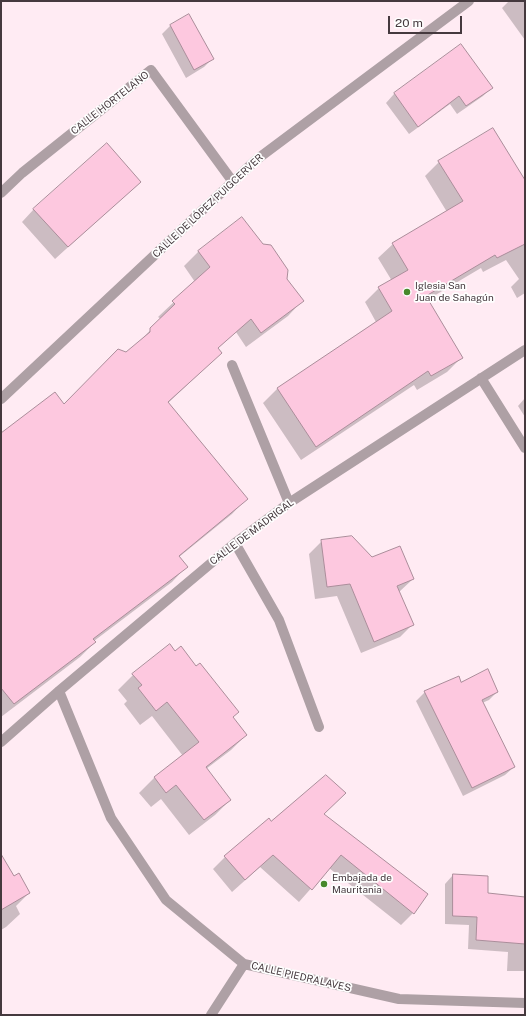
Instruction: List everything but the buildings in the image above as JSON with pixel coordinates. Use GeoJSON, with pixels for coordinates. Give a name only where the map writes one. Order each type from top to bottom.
{"type":"FeatureCollection","features":[{"type":"Feature","properties":{"kind":"street","name":"CALLE DE LÓPEZ PUIGCERVER"},"geometry":{"type":"LineString","coordinates":[[1,399],[256,160],[468,1]]}},
{"type":"Feature","properties":{"kind":"street","name":"CALLE HORTELANO"},"geometry":{"type":"LineString","coordinates":[[1,193],[22,173],[150,70],[233,182]]}},
{"type":"Feature","properties":{"kind":"street","name":"CALLE DE MADRIGAL"},"geometry":{"type":"LineString","coordinates":[[1,742],[58,691],[235,542],[289,503],[525,350]]}},
{"type":"Feature","properties":{"kind":"street"},"geometry":{"type":"LineString","coordinates":[[232,365],[289,503]]}},
{"type":"Feature","properties":{"kind":"street"},"geometry":{"type":"LineString","coordinates":[[481,378],[525,448]]}},
{"type":"Feature","properties":{"kind":"street"},"geometry":{"type":"LineString","coordinates":[[235,542],[279,620],[319,727]]}},
{"type":"Feature","properties":{"kind":"street","name":"CALLE PIEDRALAVES"},"geometry":{"type":"LineString","coordinates":[[58,691],[111,818],[166,900],[244,964],[399,999],[525,1004]]}},
{"type":"Feature","properties":{"kind":"street"},"geometry":{"type":"LineString","coordinates":[[211,1015],[244,964]]}},
{"type":"Feature","properties":{"kind":"place","name":"Iglesia San Juan de Sahagún"},"geometry":{"type":"Point","coordinates":[407,292]}},
{"type":"Feature","properties":{"kind":"place","name":"Embajada de Mauritania"},"geometry":{"type":"Point","coordinates":[324,884]}}]}
